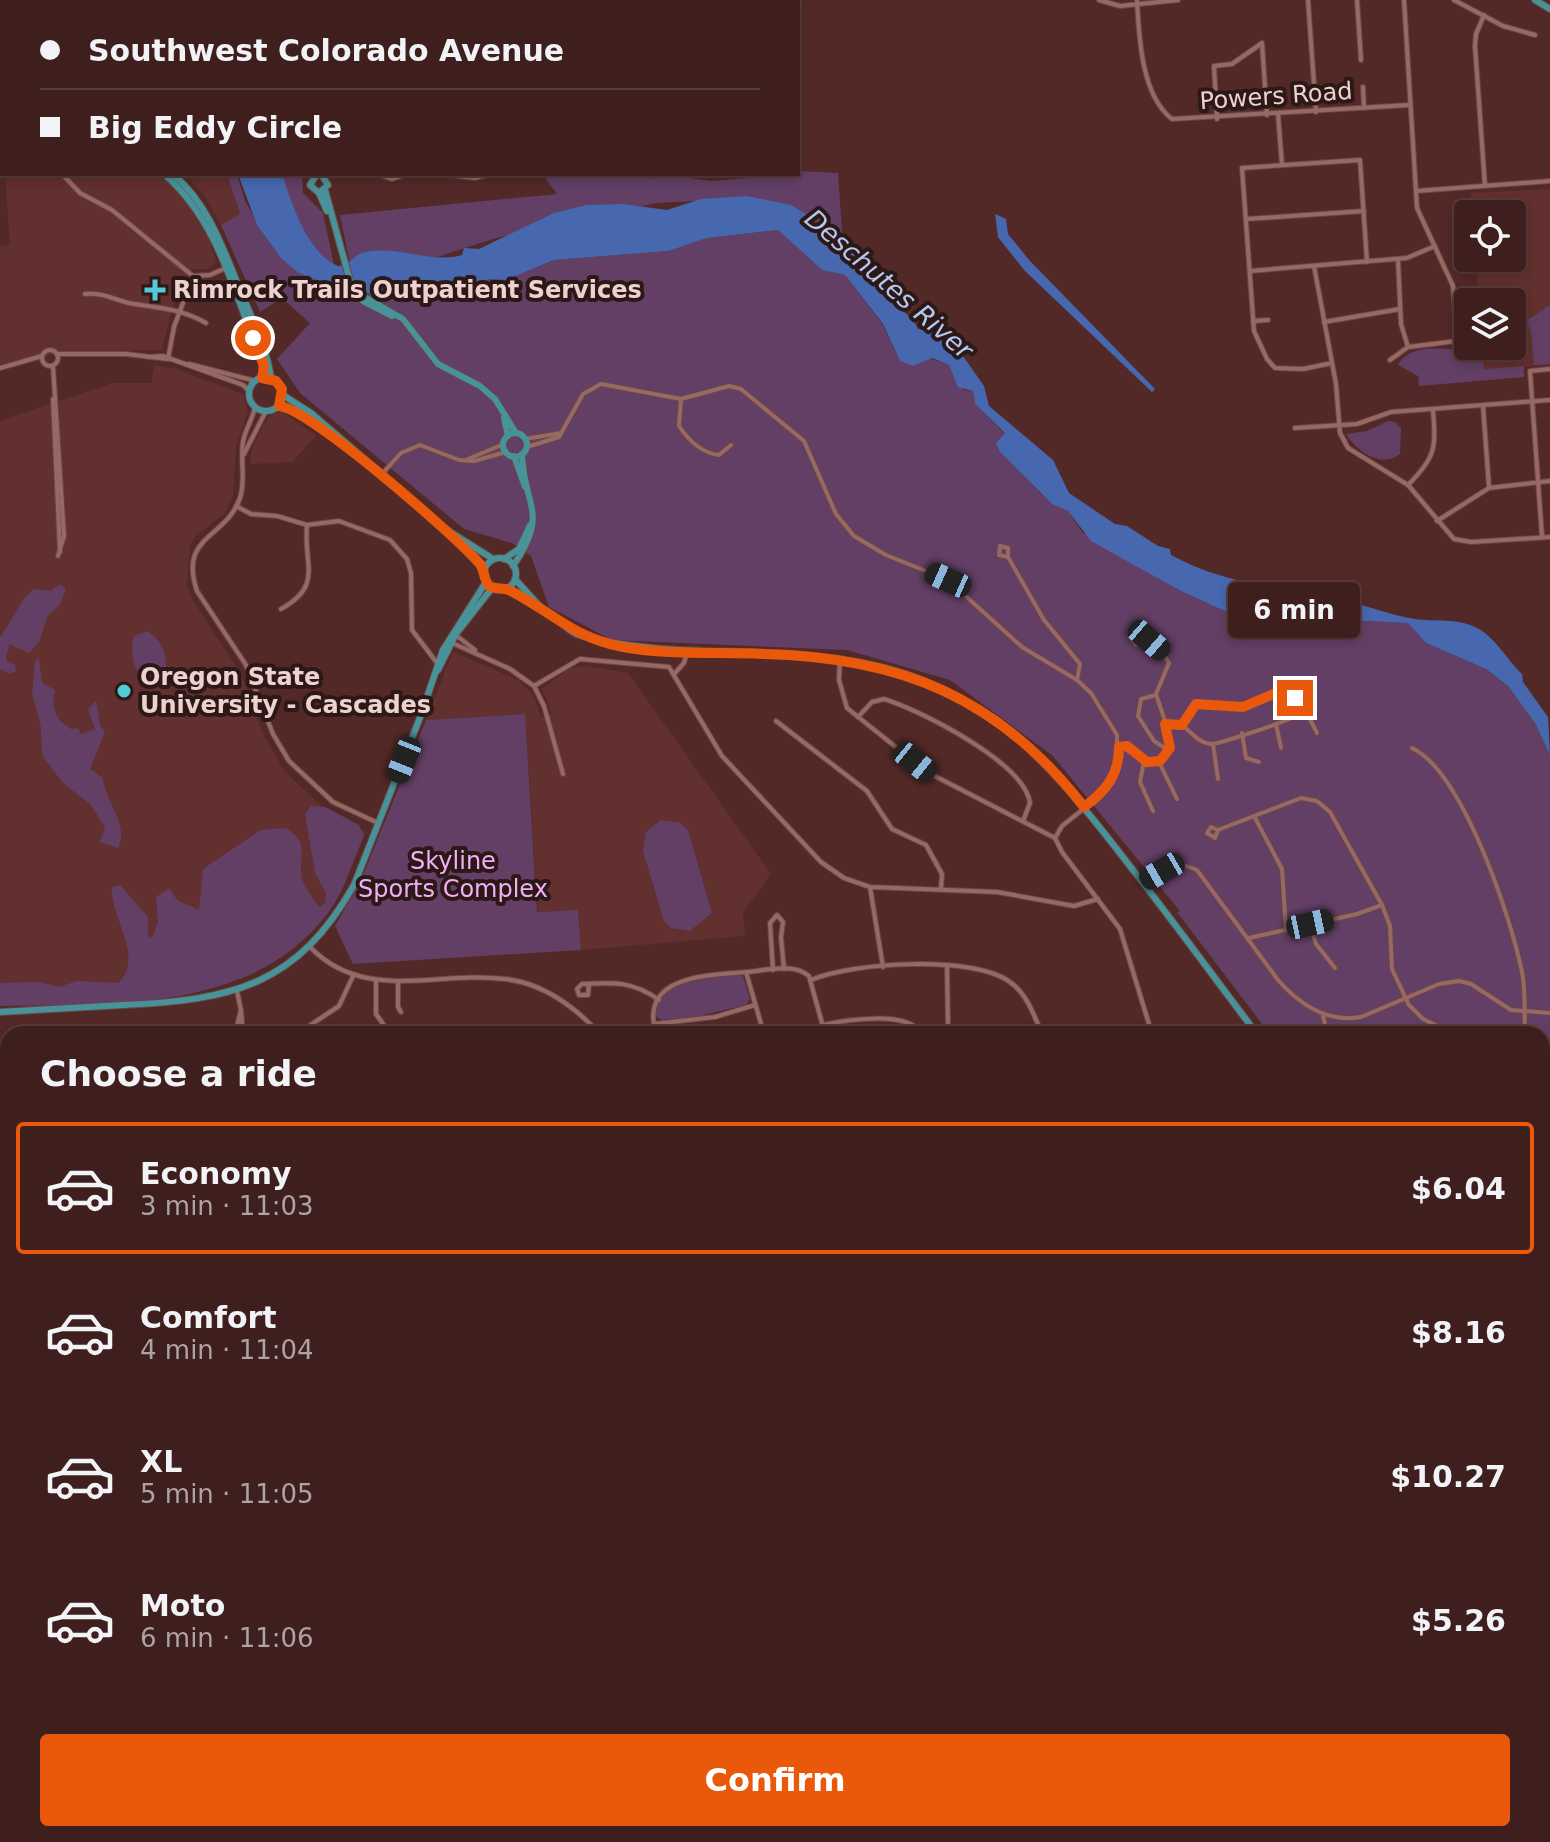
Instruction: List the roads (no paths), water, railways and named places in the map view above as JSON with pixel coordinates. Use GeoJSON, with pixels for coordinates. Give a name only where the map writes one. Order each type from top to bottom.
{"type":"FeatureCollection","features":[{"type":"Feature","properties":{"kind":"main road"},"geometry":{"type":"LineString","coordinates":[[1535,0],[1550,9]]}},
{"type":"Feature","properties":{"kind":"main road"},"geometry":{"type":"LineString","coordinates":[[166,176],[204,220],[228,267],[268,357],[271,378],[280,385],[283,395],[279,406]]}},
{"type":"Feature","properties":{"kind":"main road"},"geometry":{"type":"LineString","coordinates":[[175,176],[210,219],[262,361],[259,380],[250,392],[255,407],[266,411],[279,406],[304,416],[361,458]]}},
{"type":"Feature","properties":{"kind":"main road"},"geometry":{"type":"LineString","coordinates":[[314,176],[310,185],[322,192],[350,281],[363,296],[407,324],[425,352],[438,364],[495,399],[516,433],[526,443],[518,455],[534,524],[530,540],[513,566],[515,579],[542,609]]}},
{"type":"Feature","properties":{"kind":"main road"},"geometry":{"type":"LineString","coordinates":[[317,176],[328,181],[322,192]]}},
{"type":"Feature","properties":{"kind":"main road"},"geometry":{"type":"LineString","coordinates":[[386,311],[405,327],[434,366],[486,395],[505,421],[508,436],[504,444],[506,452],[518,455]]}},
{"type":"Feature","properties":{"kind":"main road"},"geometry":{"type":"LineString","coordinates":[[259,380],[271,378]]}},
{"type":"Feature","properties":{"kind":"main road"},"geometry":{"type":"LineString","coordinates":[[283,395],[311,413],[447,530],[484,570],[486,582],[492,588],[506,588],[585,636],[620,646],[840,659],[913,677],[978,708],[1031,747],[1084,807],[1251,1026]]}},
{"type":"Feature","properties":{"kind":"main road"},"geometry":{"type":"LineString","coordinates":[[508,436],[516,433]]}},
{"type":"Feature","properties":{"kind":"main road"},"geometry":{"type":"LineString","coordinates":[[447,530],[493,559],[504,559],[519,549],[531,520],[518,455]]}},
{"type":"Feature","properties":{"kind":"main road"},"geometry":{"type":"LineString","coordinates":[[484,570],[493,559]]}},
{"type":"Feature","properties":{"kind":"main road"},"geometry":{"type":"LineString","coordinates":[[504,559],[513,566]]}},
{"type":"Feature","properties":{"kind":"main road"},"geometry":{"type":"LineString","coordinates":[[506,588],[515,579]]}},
{"type":"Feature","properties":{"kind":"main road"},"geometry":{"type":"LineString","coordinates":[[436,673],[442,653],[486,582]]}},
{"type":"Feature","properties":{"kind":"main road"},"geometry":{"type":"LineString","coordinates":[[0,1012],[191,1001],[237,991],[274,972],[309,946],[340,909],[354,885],[449,642],[492,588]]}},
{"type":"Feature","properties":{"kind":"street"},"geometry":{"type":"LineString","coordinates":[[1099,0],[1114,6],[1178,0]]}},
{"type":"Feature","properties":{"kind":"street"},"geometry":{"type":"LineString","coordinates":[[1308,0],[1316,112]]}},
{"type":"Feature","properties":{"kind":"street"},"geometry":{"type":"LineString","coordinates":[[1357,0],[1361,60]]}},
{"type":"Feature","properties":{"kind":"street"},"geometry":{"type":"LineString","coordinates":[[1390,360],[1408,347],[1457,341],[1453,286],[1419,216],[1404,0]]}},
{"type":"Feature","properties":{"kind":"street"},"geometry":{"type":"LineString","coordinates":[[1454,0],[1503,26],[1535,35]]}},
{"type":"Feature","properties":{"kind":"street","name":"Powers Road"},"geometry":{"type":"LineString","coordinates":[[1137,2],[1143,66],[1168,116],[1178,121],[1410,105]]}},
{"type":"Feature","properties":{"kind":"street"},"geometry":{"type":"LineString","coordinates":[[1484,15],[1475,46],[1485,186]]}},
{"type":"Feature","properties":{"kind":"street"},"geometry":{"type":"LineString","coordinates":[[1217,119],[1214,66],[1232,64],[1262,43],[1267,115]]}},
{"type":"Feature","properties":{"kind":"street"},"geometry":{"type":"LineString","coordinates":[[1363,87],[1364,108]]}},
{"type":"Feature","properties":{"kind":"street"},"geometry":{"type":"LineString","coordinates":[[1278,114],[1282,165]]}},
{"type":"Feature","properties":{"kind":"street"},"geometry":{"type":"LineString","coordinates":[[1332,363],[1303,369],[1275,368],[1256,338],[1242,168],[1360,160],[1367,262]]}},
{"type":"Feature","properties":{"kind":"street"},"geometry":{"type":"LineString","coordinates":[[64,176],[80,193],[112,210],[193,276],[210,275],[228,267]]}},
{"type":"Feature","properties":{"kind":"street"},"geometry":{"type":"LineString","coordinates":[[458,176],[482,176]]}},
{"type":"Feature","properties":{"kind":"street"},"geometry":{"type":"LineString","coordinates":[[1416,191],[1550,181]]}},
{"type":"Feature","properties":{"kind":"street"},"geometry":{"type":"LineString","coordinates":[[1246,219],[1364,211]]}},
{"type":"Feature","properties":{"kind":"street"},"geometry":{"type":"LineString","coordinates":[[1250,271],[1398,260],[1435,246]]}},
{"type":"Feature","properties":{"kind":"street"},"geometry":{"type":"LineString","coordinates":[[1398,260],[1400,309],[1408,347]]}},
{"type":"Feature","properties":{"kind":"street"},"geometry":{"type":"LineString","coordinates":[[1314,266],[1332,363],[1339,426],[1348,448],[1408,485],[1449,536],[1465,542],[1550,537]]}},
{"type":"Feature","properties":{"kind":"street"},"geometry":{"type":"LineString","coordinates":[[168,359],[179,311],[193,276]]}},
{"type":"Feature","properties":{"kind":"street"},"geometry":{"type":"LineString","coordinates":[[85,294],[102,293],[131,304],[158,305],[206,323]]}},
{"type":"Feature","properties":{"kind":"street"},"geometry":{"type":"LineString","coordinates":[[1323,323],[1400,309]]}},
{"type":"Feature","properties":{"kind":"street"},"geometry":{"type":"LineString","coordinates":[[1253,321],[1268,320]]}},
{"type":"Feature","properties":{"kind":"street"},"geometry":{"type":"LineString","coordinates":[[0,368],[32,361],[49,349],[58,357]]}},
{"type":"Feature","properties":{"kind":"street"},"geometry":{"type":"LineString","coordinates":[[42,356],[48,365],[52,385],[64,536],[59,554]]}},
{"type":"Feature","properties":{"kind":"street"},"geometry":{"type":"LineString","coordinates":[[48,365],[58,357],[66,356],[148,357],[259,380]]}},
{"type":"Feature","properties":{"kind":"street"},"geometry":{"type":"LineString","coordinates":[[32,361],[48,365]]}},
{"type":"Feature","properties":{"kind":"street"},"geometry":{"type":"LineString","coordinates":[[187,364],[243,385],[250,392]]}},
{"type":"Feature","properties":{"kind":"street"},"geometry":{"type":"LineString","coordinates":[[1542,537],[1530,371],[1550,369]]}},
{"type":"Feature","properties":{"kind":"street"},"geometry":{"type":"LineString","coordinates":[[526,443],[559,437],[583,394],[601,384],[681,399],[729,386],[741,389],[804,441],[836,514],[854,536],[886,555],[948,580],[1022,647],[1077,680],[1091,693],[1109,721],[1119,747],[1117,769],[1109,785],[1062,826],[1055,838]]}},
{"type":"Feature","properties":{"kind":"street"},"geometry":{"type":"LineString","coordinates":[[681,399],[679,426],[695,445],[714,455],[724,454],[731,445]]}},
{"type":"Feature","properties":{"kind":"street"},"geometry":{"type":"LineString","coordinates":[[1295,428],[1364,423],[1391,412],[1550,400]]}},
{"type":"Feature","properties":{"kind":"street"},"geometry":{"type":"LineString","coordinates":[[1483,406],[1489,488]]}},
{"type":"Feature","properties":{"kind":"street"},"geometry":{"type":"LineString","coordinates":[[255,407],[246,432],[241,494],[226,521],[199,544],[192,567],[197,591],[246,665],[273,734],[289,761],[333,802],[378,823]]}},
{"type":"Feature","properties":{"kind":"street"},"geometry":{"type":"LineString","coordinates":[[1408,485],[1427,466],[1434,451],[1433,410]]}},
{"type":"Feature","properties":{"kind":"street"},"geometry":{"type":"LineString","coordinates":[[243,456],[266,411]]}},
{"type":"Feature","properties":{"kind":"street"},"geometry":{"type":"LineString","coordinates":[[466,460],[504,444]]}},
{"type":"Feature","properties":{"kind":"street"},"geometry":{"type":"LineString","coordinates":[[381,475],[401,453],[420,445],[450,458],[466,460],[506,452]]}},
{"type":"Feature","properties":{"kind":"street"},"geometry":{"type":"LineString","coordinates":[[1437,521],[1489,488],[1550,481]]}},
{"type":"Feature","properties":{"kind":"street"},"geometry":{"type":"LineString","coordinates":[[236,506],[251,514],[277,516],[307,525],[339,521],[379,534],[398,546],[411,573],[412,630],[437,665]]}},
{"type":"Feature","properties":{"kind":"street"},"geometry":{"type":"LineString","coordinates":[[281,609],[296,600],[310,580],[307,525]]}},
{"type":"Feature","properties":{"kind":"street"},"geometry":{"type":"LineString","coordinates":[[1008,557],[1044,620],[1080,664],[1077,680]]}},
{"type":"Feature","properties":{"kind":"street"},"geometry":{"type":"LineString","coordinates":[[456,634],[461,641],[534,686],[544,706],[563,774]]}},
{"type":"Feature","properties":{"kind":"street"},"geometry":{"type":"LineString","coordinates":[[1149,640],[1169,663],[1156,695],[1169,751]]}},
{"type":"Feature","properties":{"kind":"street"},"geometry":{"type":"LineString","coordinates":[[449,642],[490,659]]}},
{"type":"Feature","properties":{"kind":"street"},"geometry":{"type":"LineString","coordinates":[[428,650],[442,653]]}},
{"type":"Feature","properties":{"kind":"street"},"geometry":{"type":"LineString","coordinates":[[674,673],[684,663],[687,652]]}},
{"type":"Feature","properties":{"kind":"street"},"geometry":{"type":"LineString","coordinates":[[534,686],[568,662],[591,657],[662,665],[674,673],[722,756],[750,789],[831,871],[870,887],[997,892],[1074,906],[1098,899]]}},
{"type":"Feature","properties":{"kind":"street"},"geometry":{"type":"LineString","coordinates":[[840,659],[842,693],[847,708],[927,772],[1055,838],[1062,852],[1120,929],[1150,1026]]}},
{"type":"Feature","properties":{"kind":"street"},"geometry":{"type":"LineString","coordinates":[[1182,725],[1196,704],[1243,707],[1278,692],[1295,698],[1298,713]]}},
{"type":"Feature","properties":{"kind":"street"},"geometry":{"type":"LineString","coordinates":[[1156,695],[1141,699],[1138,716],[1154,741],[1169,751]]}},
{"type":"Feature","properties":{"kind":"street"},"geometry":{"type":"LineString","coordinates":[[858,717],[872,702],[884,699],[976,745],[1023,785],[1030,803],[1023,821]]}},
{"type":"Feature","properties":{"kind":"street"},"geometry":{"type":"LineString","coordinates":[[1165,724],[1182,725],[1198,740],[1213,744],[1276,724],[1298,713]]}},
{"type":"Feature","properties":{"kind":"street"},"geometry":{"type":"LineString","coordinates":[[1298,713],[1310,719],[1317,733]]}},
{"type":"Feature","properties":{"kind":"street"},"geometry":{"type":"LineString","coordinates":[[776,721],[867,791],[878,804],[886,824],[926,845],[942,874],[941,889]]}},
{"type":"Feature","properties":{"kind":"street"},"geometry":{"type":"LineString","coordinates":[[1276,724],[1281,748]]}},
{"type":"Feature","properties":{"kind":"street"},"geometry":{"type":"LineString","coordinates":[[1242,733],[1246,758],[1259,762]]}},
{"type":"Feature","properties":{"kind":"street"},"geometry":{"type":"LineString","coordinates":[[1213,744],[1218,779]]}},
{"type":"Feature","properties":{"kind":"street"},"geometry":{"type":"LineString","coordinates":[[1119,747],[1127,746],[1144,761],[1159,762]]}},
{"type":"Feature","properties":{"kind":"street"},"geometry":{"type":"LineString","coordinates":[[1412,748],[1446,781],[1486,858],[1523,974],[1525,1026]]}},
{"type":"Feature","properties":{"kind":"street"},"geometry":{"type":"LineString","coordinates":[[1159,762],[1169,751]]}},
{"type":"Feature","properties":{"kind":"street"},"geometry":{"type":"LineString","coordinates":[[1144,761],[1140,782],[1153,811]]}},
{"type":"Feature","properties":{"kind":"street"},"geometry":{"type":"LineString","coordinates":[[1159,762],[1177,799]]}},
{"type":"Feature","properties":{"kind":"street"},"geometry":{"type":"LineString","coordinates":[[1218,830],[1294,800],[1317,801],[1330,812],[1382,905],[1390,926],[1392,969],[1406,1000],[1423,1019],[1437,1026]]}},
{"type":"Feature","properties":{"kind":"street"},"geometry":{"type":"LineString","coordinates":[[1254,816],[1282,869],[1286,929]]}},
{"type":"Feature","properties":{"kind":"street"},"geometry":{"type":"LineString","coordinates":[[1143,882],[1174,866],[1190,865],[1204,877],[1289,993],[1323,1015],[1361,1017],[1439,984],[1459,981],[1524,1013],[1550,1013]]}},
{"type":"Feature","properties":{"kind":"street"},"geometry":{"type":"LineString","coordinates":[[870,887],[883,967]]}},
{"type":"Feature","properties":{"kind":"street"},"geometry":{"type":"LineString","coordinates":[[1249,938],[1382,905]]}},
{"type":"Feature","properties":{"kind":"street"},"geometry":{"type":"LineString","coordinates":[[773,970],[770,923],[777,915],[783,922],[784,969]]}},
{"type":"Feature","properties":{"kind":"street"},"geometry":{"type":"LineString","coordinates":[[1310,924],[1316,944],[1335,968]]}},
{"type":"Feature","properties":{"kind":"street"},"geometry":{"type":"LineString","coordinates":[[309,946],[329,962],[376,981],[508,979],[555,997],[590,1026]]}},
{"type":"Feature","properties":{"kind":"street"},"geometry":{"type":"LineString","coordinates":[[947,965],[948,1026]]}},
{"type":"Feature","properties":{"kind":"street"},"geometry":{"type":"LineString","coordinates":[[811,980],[837,970],[947,965],[981,967],[1014,984],[1027,1000],[1038,1026]]}},
{"type":"Feature","properties":{"kind":"street"},"geometry":{"type":"LineString","coordinates":[[755,1005],[715,1017],[654,1024],[659,1000],[684,978],[784,969],[801,970],[811,980],[823,1025],[858,1019],[907,1021],[917,1026]]}},
{"type":"Feature","properties":{"kind":"street"},"geometry":{"type":"LineString","coordinates":[[746,972],[762,1026]]}},
{"type":"Feature","properties":{"kind":"street"},"geometry":{"type":"LineString","coordinates":[[309,1026],[339,1006],[354,974]]}},
{"type":"Feature","properties":{"kind":"street"},"geometry":{"type":"LineString","coordinates":[[376,981],[376,1014],[385,1026]]}},
{"type":"Feature","properties":{"kind":"street"},"geometry":{"type":"LineString","coordinates":[[398,983],[398,1007],[401,1012]]}},
{"type":"Feature","properties":{"kind":"street"},"geometry":{"type":"LineString","coordinates":[[589,984],[630,983],[659,1000]]}},
{"type":"Feature","properties":{"kind":"street"},"geometry":{"type":"LineString","coordinates":[[237,991],[242,1026]]}},
{"type":"Feature","properties":{"kind":"street"},"geometry":{"type":"LineString","coordinates":[[237,1026],[241,1010]]}},
{"type":"Feature","properties":{"kind":"street"},"geometry":{"type":"LineString","coordinates":[[1323,1015],[1325,1026]]}},
{"type":"Feature","properties":{"kind":"water"},"geometry":{"type":"Polygon","coordinates":[[[239,176],[283,176],[309,239],[327,260],[338,266],[361,253],[378,250],[438,257],[462,255],[464,248],[479,249],[554,213],[586,205],[623,204],[667,210],[701,199],[747,196],[791,205],[806,214],[816,232],[844,255],[849,256],[850,250],[862,253],[862,273],[871,279],[884,297],[911,318],[918,329],[932,332],[963,356],[984,386],[989,406],[1053,460],[1069,493],[1115,524],[1127,526],[1158,546],[1170,549],[1171,555],[1210,572],[1348,601],[1405,617],[1453,621],[1475,627],[1494,642],[1522,674],[1523,682],[1548,717],[1550,755],[1535,723],[1508,686],[1486,669],[1426,643],[1408,623],[1234,615],[1181,591],[1091,541],[1068,511],[1052,504],[1000,452],[996,443],[1005,433],[975,404],[973,391],[958,387],[949,365],[932,358],[913,366],[900,361],[883,324],[845,275],[822,270],[778,230],[707,238],[669,251],[554,260],[506,280],[489,279],[469,286],[367,293],[299,273],[282,259],[257,225],[239,176]]]}},
{"type":"Feature","properties":{"kind":"water"},"geometry":{"type":"Polygon","coordinates":[[[995,214],[1006,219],[1008,234],[1030,261],[1155,389],[1152,392],[1024,270],[998,237],[995,214]]]}},
{"type":"Feature","properties":{"kind":"place","name":"Rimrock Trails Outpatient Services"},"geometry":{"type":"Point","coordinates":[155,290]}},
{"type":"Feature","properties":{"kind":"place","name":"Oregon State University - Cascades"},"geometry":{"type":"Point","coordinates":[124,691]}},
{"type":"Feature","properties":{"kind":"water label","name":"Deschutes River"},"geometry":{"type":"Point","coordinates":[889,284]}},
{"type":"Feature","properties":{"kind":"park label","name":"Skyline Sports Complex"},"geometry":{"type":"Point","coordinates":[453,875]}}]}
